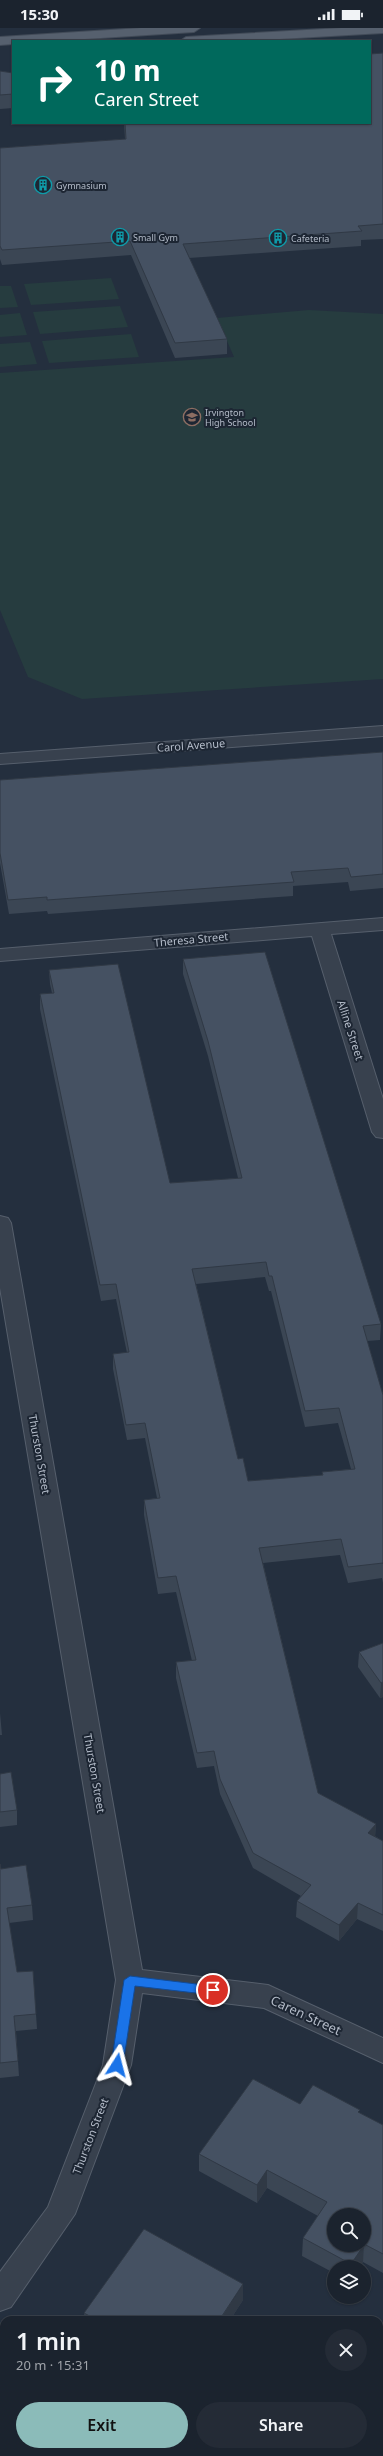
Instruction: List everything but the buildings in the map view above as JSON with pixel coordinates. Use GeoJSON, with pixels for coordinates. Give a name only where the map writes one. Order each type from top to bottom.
{"type":"FeatureCollection","features":[{"type":"Feature","properties":{"kind":"main road"},"geometry":{"type":"LineString","coordinates":[[15,40],[194,28]]}},
{"type":"Feature","properties":{"kind":"main road"},"geometry":{"type":"LineString","coordinates":[[202,40],[383,29]]}},
{"type":"Feature","properties":{"kind":"main road"},"geometry":{"type":"LineString","coordinates":[[0,41],[12,40]]}},
{"type":"Feature","properties":{"kind":"main road"},"geometry":{"type":"LineString","coordinates":[[0,52],[12,52]]}},
{"type":"Feature","properties":{"kind":"street","name":"Carol Avenue"},"geometry":{"type":"LineString","coordinates":[[0,759],[383,732]]}},
{"type":"Feature","properties":{"kind":"street","name":"Theresa Street"},"geometry":{"type":"LineString","coordinates":[[0,955],[383,924]]}},
{"type":"Feature","properties":{"kind":"street","name":"Alline Street"},"geometry":{"type":"LineString","coordinates":[[319,928],[383,1132]]}},
{"type":"Feature","properties":{"kind":"street","name":"Thurston Street"},"geometry":{"type":"LineString","coordinates":[[0,1223],[130,1980],[117,2065],[60,2214],[0,2297]]}},
{"type":"Feature","properties":{"kind":"street","name":"Caren Street"},"geometry":{"type":"LineString","coordinates":[[130,1980],[268,1997],[383,2051]]}},
{"type":"Feature","properties":{"kind":"green space"},"geometry":{"type":"Polygon","coordinates":[[[111,278],[119,299],[31,305],[24,284],[111,278]]]}},
{"type":"Feature","properties":{"kind":"green space"},"geometry":{"type":"Polygon","coordinates":[[[0,286],[11,286],[18,307],[0,308],[0,286]]]}},
{"type":"Feature","properties":{"kind":"green space"},"geometry":{"type":"Polygon","coordinates":[[[120,306],[128,327],[40,334],[33,312],[120,306]]]}},
{"type":"Feature","properties":{"kind":"green space"},"geometry":{"type":"Polygon","coordinates":[[[309,310],[383,314],[383,679],[82,699],[28,677],[0,610],[0,373],[234,357],[217,318],[309,310]]]}},
{"type":"Feature","properties":{"kind":"green space"},"geometry":{"type":"Polygon","coordinates":[[[20,313],[27,335],[0,337],[0,315],[20,313]]]}},
{"type":"Feature","properties":{"kind":"green space"},"geometry":{"type":"Polygon","coordinates":[[[131,334],[139,357],[49,363],[42,341],[131,334]]]}},
{"type":"Feature","properties":{"kind":"green space"},"geometry":{"type":"Polygon","coordinates":[[[30,342],[37,364],[0,367],[0,344],[30,342]]]}},
{"type":"Feature","properties":{"kind":"place","name":"Gymnasium"},"geometry":{"type":"Point","coordinates":[43,185]}},
{"type":"Feature","properties":{"kind":"place","name":"Small Gym"},"geometry":{"type":"Point","coordinates":[120,237]}},
{"type":"Feature","properties":{"kind":"place","name":"Cafeteria"},"geometry":{"type":"Point","coordinates":[278,238]}},
{"type":"Feature","properties":{"kind":"place","name":"Irvington High School"},"geometry":{"type":"Point","coordinates":[192,417]}},
{"type":"Feature","properties":{"kind":"route"},"geometry":{"type":"LineString","coordinates":[[117,2065],[130,1980],[213,1990]]}}]}
